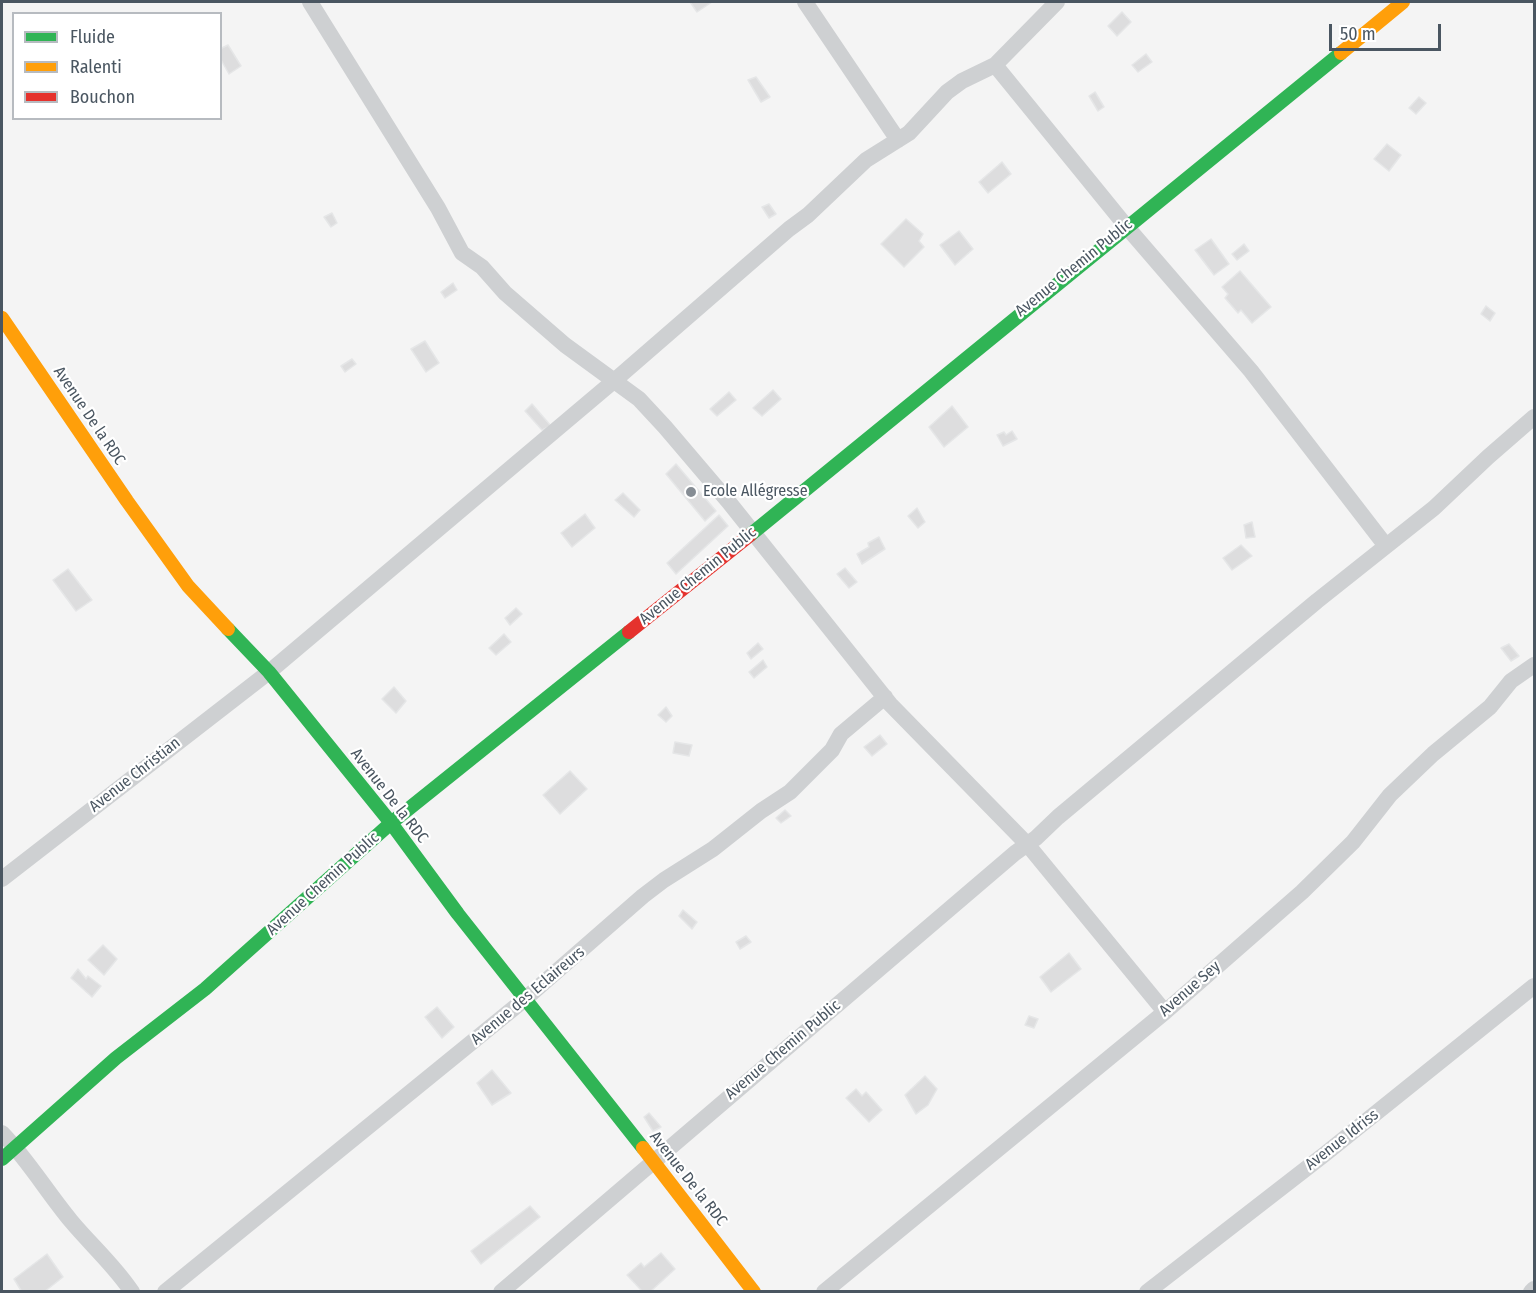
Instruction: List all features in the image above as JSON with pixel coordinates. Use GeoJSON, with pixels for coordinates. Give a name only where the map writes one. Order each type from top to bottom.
{"type":"FeatureCollection","features":[{"type":"Feature","properties":{"kind":"street"},"geometry":{"type":"LineString","coordinates":[[310,2],[438,208],[462,253],[482,267],[505,293],[566,345],[639,399],[665,427],[696,462],[885,698],[1027,844],[1165,1012]]}},
{"type":"Feature","properties":{"kind":"street"},"geometry":{"type":"LineString","coordinates":[[805,2],[898,140]]}},
{"type":"Feature","properties":{"kind":"street","name":"Avenue Christian"},"geometry":{"type":"LineString","coordinates":[[2,879],[269,672],[808,215],[866,160],[919,124],[947,92],[962,81],[995,65],[1058,2]]}},
{"type":"Feature","properties":{"kind":"street","name":"Avenue Chemin Public"},"geometry":{"type":"LineString","coordinates":[[2,1159],[116,1058],[205,989],[391,823],[1403,2]]}},
{"type":"Feature","properties":{"kind":"street"},"geometry":{"type":"LineString","coordinates":[[995,65],[1126,226],[1251,371],[1386,546]]}},
{"type":"Feature","properties":{"kind":"street","name":"Avenue De la RDC"},"geometry":{"type":"LineString","coordinates":[[2,318],[126,501],[188,586],[269,672],[391,823],[458,914],[653,1160],[754,1292]]}},
{"type":"Feature","properties":{"kind":"street","name":"Avenue Chemin Public"},"geometry":{"type":"LineString","coordinates":[[501,1292],[653,1160],[1122,763],[1434,508],[1534,417]]}},
{"type":"Feature","properties":{"kind":"street","name":"Avenue Sey"},"geometry":{"type":"LineString","coordinates":[[824,1292],[1165,1012],[1302,892],[1353,842],[1390,795],[1433,754],[1490,707],[1512,681],[1534,665]]}},
{"type":"Feature","properties":{"kind":"street","name":"Avenue des Eclaireurs"},"geometry":{"type":"LineString","coordinates":[[165,1292],[525,999],[643,896],[713,849],[760,811],[790,792],[832,750],[841,734],[885,698]]}},
{"type":"Feature","properties":{"kind":"street","name":"Avenue Idriss"},"geometry":{"type":"LineString","coordinates":[[1147,1292],[1334,1147],[1534,986]]}},
{"type":"Feature","properties":{"kind":"street"},"geometry":{"type":"LineString","coordinates":[[2,1133],[16,1148],[51,1197],[132,1292]]}},
{"type":"Feature","properties":{"kind":"building"},"geometry":{"type":"Polygon","coordinates":[[[690,2],[712,2],[697,12],[690,2]]]}},
{"type":"Feature","properties":{"kind":"building"},"geometry":{"type":"Polygon","coordinates":[[[1122,12],[1131,22],[1117,36],[1108,26],[1122,12]]]}},
{"type":"Feature","properties":{"kind":"building"},"geometry":{"type":"Polygon","coordinates":[[[228,45],[241,66],[229,74],[222,62],[222,48],[228,45]]]}},
{"type":"Feature","properties":{"kind":"building"},"geometry":{"type":"Polygon","coordinates":[[[1146,54],[1152,62],[1138,72],[1132,65],[1146,54]]]}},
{"type":"Feature","properties":{"kind":"building"},"geometry":{"type":"Polygon","coordinates":[[[756,77],[770,97],[761,102],[748,80],[756,77]]]}},
{"type":"Feature","properties":{"kind":"building"},"geometry":{"type":"Polygon","coordinates":[[[1095,92],[1104,107],[1098,111],[1089,96],[1095,92]]]}},
{"type":"Feature","properties":{"kind":"building"},"geometry":{"type":"Polygon","coordinates":[[[1419,97],[1426,103],[1416,114],[1409,108],[1419,97]]]}},
{"type":"Feature","properties":{"kind":"building"},"geometry":{"type":"Polygon","coordinates":[[[1387,144],[1401,155],[1389,171],[1374,159],[1387,144]]]}},
{"type":"Feature","properties":{"kind":"building"},"geometry":{"type":"Polygon","coordinates":[[[1002,162],[1011,174],[988,193],[979,182],[1002,162]]]}},
{"type":"Feature","properties":{"kind":"building"},"geometry":{"type":"Polygon","coordinates":[[[769,204],[776,214],[769,218],[762,207],[769,204]]]}},
{"type":"Feature","properties":{"kind":"building"},"geometry":{"type":"Polygon","coordinates":[[[332,213],[337,223],[331,227],[324,217],[332,213]]]}},
{"type":"Feature","properties":{"kind":"building"},"geometry":{"type":"Polygon","coordinates":[[[906,219],[923,234],[919,241],[924,247],[904,267],[881,244],[906,219]]]}},
{"type":"Feature","properties":{"kind":"building"},"geometry":{"type":"Polygon","coordinates":[[[959,231],[973,249],[955,265],[940,245],[959,231]]]}},
{"type":"Feature","properties":{"kind":"building"},"geometry":{"type":"Polygon","coordinates":[[[1211,239],[1229,264],[1214,275],[1195,250],[1211,239]]]}},
{"type":"Feature","properties":{"kind":"building"},"geometry":{"type":"Polygon","coordinates":[[[1244,244],[1249,251],[1237,260],[1232,254],[1244,244]]]}},
{"type":"Feature","properties":{"kind":"building"},"geometry":{"type":"Polygon","coordinates":[[[1240,271],[1271,307],[1252,323],[1241,310],[1238,313],[1225,298],[1228,294],[1222,287],[1240,271]]]}},
{"type":"Feature","properties":{"kind":"building"},"geometry":{"type":"Polygon","coordinates":[[[453,283],[457,290],[445,298],[441,292],[453,283]]]}},
{"type":"Feature","properties":{"kind":"building"},"geometry":{"type":"Polygon","coordinates":[[[1486,306],[1495,313],[1490,321],[1481,314],[1486,306]]]}},
{"type":"Feature","properties":{"kind":"building"},"geometry":{"type":"Polygon","coordinates":[[[425,341],[439,363],[426,372],[411,349],[425,341]]]}},
{"type":"Feature","properties":{"kind":"building"},"geometry":{"type":"Polygon","coordinates":[[[352,359],[356,364],[345,372],[341,366],[352,359]]]}},
{"type":"Feature","properties":{"kind":"building"},"geometry":{"type":"Polygon","coordinates":[[[773,390],[781,399],[762,416],[753,408],[773,390]]]}},
{"type":"Feature","properties":{"kind":"building"},"geometry":{"type":"Polygon","coordinates":[[[729,392],[736,400],[717,416],[710,409],[729,392]]]}},
{"type":"Feature","properties":{"kind":"building"},"geometry":{"type":"Polygon","coordinates":[[[532,404],[551,426],[542,430],[525,411],[532,404]]]}},
{"type":"Feature","properties":{"kind":"building"},"geometry":{"type":"Polygon","coordinates":[[[952,406],[968,427],[944,447],[929,427],[952,406]]]}},
{"type":"Feature","properties":{"kind":"building"},"geometry":{"type":"Polygon","coordinates":[[[1012,431],[1017,439],[1003,446],[997,435],[1004,432],[1006,435],[1012,431]]]}},
{"type":"Feature","properties":{"kind":"building","name":"Ecole Allégresse"},"geometry":{"type":"Polygon","coordinates":[[[676,464],[716,511],[705,521],[666,474],[676,464]]]}},
{"type":"Feature","properties":{"kind":"building"},"geometry":{"type":"Polygon","coordinates":[[[623,493],[640,510],[634,517],[615,500],[623,493]]]}},
{"type":"Feature","properties":{"kind":"building"},"geometry":{"type":"Polygon","coordinates":[[[917,508],[925,522],[918,528],[908,516],[917,508]]]}},
{"type":"Feature","properties":{"kind":"building"},"geometry":{"type":"Polygon","coordinates":[[[585,514],[595,528],[572,547],[561,533],[585,514]]]}},
{"type":"Feature","properties":{"kind":"building"},"geometry":{"type":"Polygon","coordinates":[[[719,515],[728,526],[676,574],[667,563],[719,515]]]}},
{"type":"Feature","properties":{"kind":"building"},"geometry":{"type":"Polygon","coordinates":[[[1252,522],[1255,537],[1246,538],[1244,525],[1252,522]]]}},
{"type":"Feature","properties":{"kind":"building"},"geometry":{"type":"Polygon","coordinates":[[[879,537],[885,549],[862,564],[857,554],[869,547],[868,543],[879,537]]]}},
{"type":"Feature","properties":{"kind":"building"},"geometry":{"type":"Polygon","coordinates":[[[1241,545],[1252,556],[1232,570],[1223,558],[1241,545]]]}},
{"type":"Feature","properties":{"kind":"building"},"geometry":{"type":"Polygon","coordinates":[[[845,568],[857,582],[849,588],[837,574],[845,568]]]}},
{"type":"Feature","properties":{"kind":"building"},"geometry":{"type":"Polygon","coordinates":[[[68,569],[92,600],[76,611],[53,580],[68,569]]]}},
{"type":"Feature","properties":{"kind":"building"},"geometry":{"type":"Polygon","coordinates":[[[516,608],[522,614],[510,625],[505,618],[516,608]]]}},
{"type":"Feature","properties":{"kind":"building"},"geometry":{"type":"Polygon","coordinates":[[[504,634],[511,642],[496,655],[489,648],[504,634]]]}},
{"type":"Feature","properties":{"kind":"building"},"geometry":{"type":"Polygon","coordinates":[[[758,643],[763,649],[751,659],[747,653],[758,643]]]}},
{"type":"Feature","properties":{"kind":"building"},"geometry":{"type":"Polygon","coordinates":[[[1509,644],[1519,656],[1511,661],[1501,648],[1509,644]]]}},
{"type":"Feature","properties":{"kind":"building"},"geometry":{"type":"Polygon","coordinates":[[[763,660],[767,667],[754,678],[749,672],[763,660]]]}},
{"type":"Feature","properties":{"kind":"building"},"geometry":{"type":"Polygon","coordinates":[[[394,687],[406,701],[396,713],[382,699],[394,687]]]}},
{"type":"Feature","properties":{"kind":"building"},"geometry":{"type":"Polygon","coordinates":[[[666,707],[672,716],[666,722],[658,715],[666,707]]]}},
{"type":"Feature","properties":{"kind":"building"},"geometry":{"type":"Polygon","coordinates":[[[880,735],[887,744],[872,756],[864,747],[880,735]]]}},
{"type":"Feature","properties":{"kind":"building"},"geometry":{"type":"Polygon","coordinates":[[[675,742],[692,745],[689,756],[673,753],[675,742]]]}},
{"type":"Feature","properties":{"kind":"building"},"geometry":{"type":"Polygon","coordinates":[[[570,771],[587,789],[560,814],[543,795],[570,771]]]}},
{"type":"Feature","properties":{"kind":"building"},"geometry":{"type":"Polygon","coordinates":[[[785,810],[791,816],[781,823],[776,818],[785,810]]]}},
{"type":"Feature","properties":{"kind":"building"},"geometry":{"type":"Polygon","coordinates":[[[683,910],[697,922],[692,929],[679,916],[683,910]]]}},
{"type":"Feature","properties":{"kind":"building"},"geometry":{"type":"Polygon","coordinates":[[[746,936],[751,942],[740,949],[736,942],[746,936]]]}},
{"type":"Feature","properties":{"kind":"building"},"geometry":{"type":"Polygon","coordinates":[[[103,945],[117,959],[104,975],[88,960],[103,945]]]}},
{"type":"Feature","properties":{"kind":"building"},"geometry":{"type":"Polygon","coordinates":[[[1069,953],[1081,969],[1051,992],[1040,977],[1069,953]]]}},
{"type":"Feature","properties":{"kind":"building"},"geometry":{"type":"Polygon","coordinates":[[[78,969],[86,979],[88,976],[101,986],[92,997],[71,978],[78,969]]]}},
{"type":"Feature","properties":{"kind":"building"},"geometry":{"type":"Polygon","coordinates":[[[437,1007],[454,1027],[442,1038],[425,1017],[437,1007]]]}},
{"type":"Feature","properties":{"kind":"building"},"geometry":{"type":"Polygon","coordinates":[[[1029,1016],[1038,1019],[1034,1028],[1025,1025],[1029,1016]]]}},
{"type":"Feature","properties":{"kind":"building"},"geometry":{"type":"Polygon","coordinates":[[[492,1070],[511,1093],[492,1105],[477,1083],[492,1070]]]}},
{"type":"Feature","properties":{"kind":"building"},"geometry":{"type":"Polygon","coordinates":[[[925,1076],[937,1089],[928,1105],[916,1114],[905,1095],[925,1076]]]}},
{"type":"Feature","properties":{"kind":"building"},"geometry":{"type":"Polygon","coordinates":[[[856,1089],[862,1096],[866,1092],[882,1110],[869,1122],[846,1098],[856,1089]]]}},
{"type":"Feature","properties":{"kind":"building"},"geometry":{"type":"Polygon","coordinates":[[[649,1113],[661,1127],[653,1131],[644,1117],[649,1113]]]}},
{"type":"Feature","properties":{"kind":"building"},"geometry":{"type":"Polygon","coordinates":[[[530,1206],[540,1217],[481,1264],[471,1251],[530,1206]]]}},
{"type":"Feature","properties":{"kind":"building"},"geometry":{"type":"Polygon","coordinates":[[[661,1253],[675,1269],[650,1292],[639,1292],[641,1290],[627,1275],[641,1263],[644,1267],[661,1253]]]}},
{"type":"Feature","properties":{"kind":"building"},"geometry":{"type":"Polygon","coordinates":[[[47,1254],[63,1277],[44,1292],[22,1292],[14,1279],[47,1254]]]}},
{"type":"Feature","properties":{"kind":"traffic: fast"},"geometry":{"type":"LineString","coordinates":[[750,535],[1341,53]]}},
{"type":"Feature","properties":{"kind":"traffic: fast"},"geometry":{"type":"LineString","coordinates":[[228,629],[269,672],[391,823],[458,914],[643,1148]]}},
{"type":"Feature","properties":{"kind":"traffic: fast"},"geometry":{"type":"LineString","coordinates":[[2,1159],[116,1058],[205,989],[391,823],[629,632]]}},
{"type":"Feature","properties":{"kind":"traffic: slow"},"geometry":{"type":"LineString","coordinates":[[1341,53],[1403,2]]}},
{"type":"Feature","properties":{"kind":"traffic: slow"},"geometry":{"type":"LineString","coordinates":[[2,318],[188,586],[228,629]]}},
{"type":"Feature","properties":{"kind":"traffic: slow"},"geometry":{"type":"LineString","coordinates":[[643,1148],[754,1292]]}},
{"type":"Feature","properties":{"kind":"traffic: jam"},"geometry":{"type":"LineString","coordinates":[[629,632],[750,535]]}},
{"type":"Feature","properties":{"kind":"place","name":"Ecole Allégresse"},"geometry":{"type":"Point","coordinates":[691,492]}}]}
